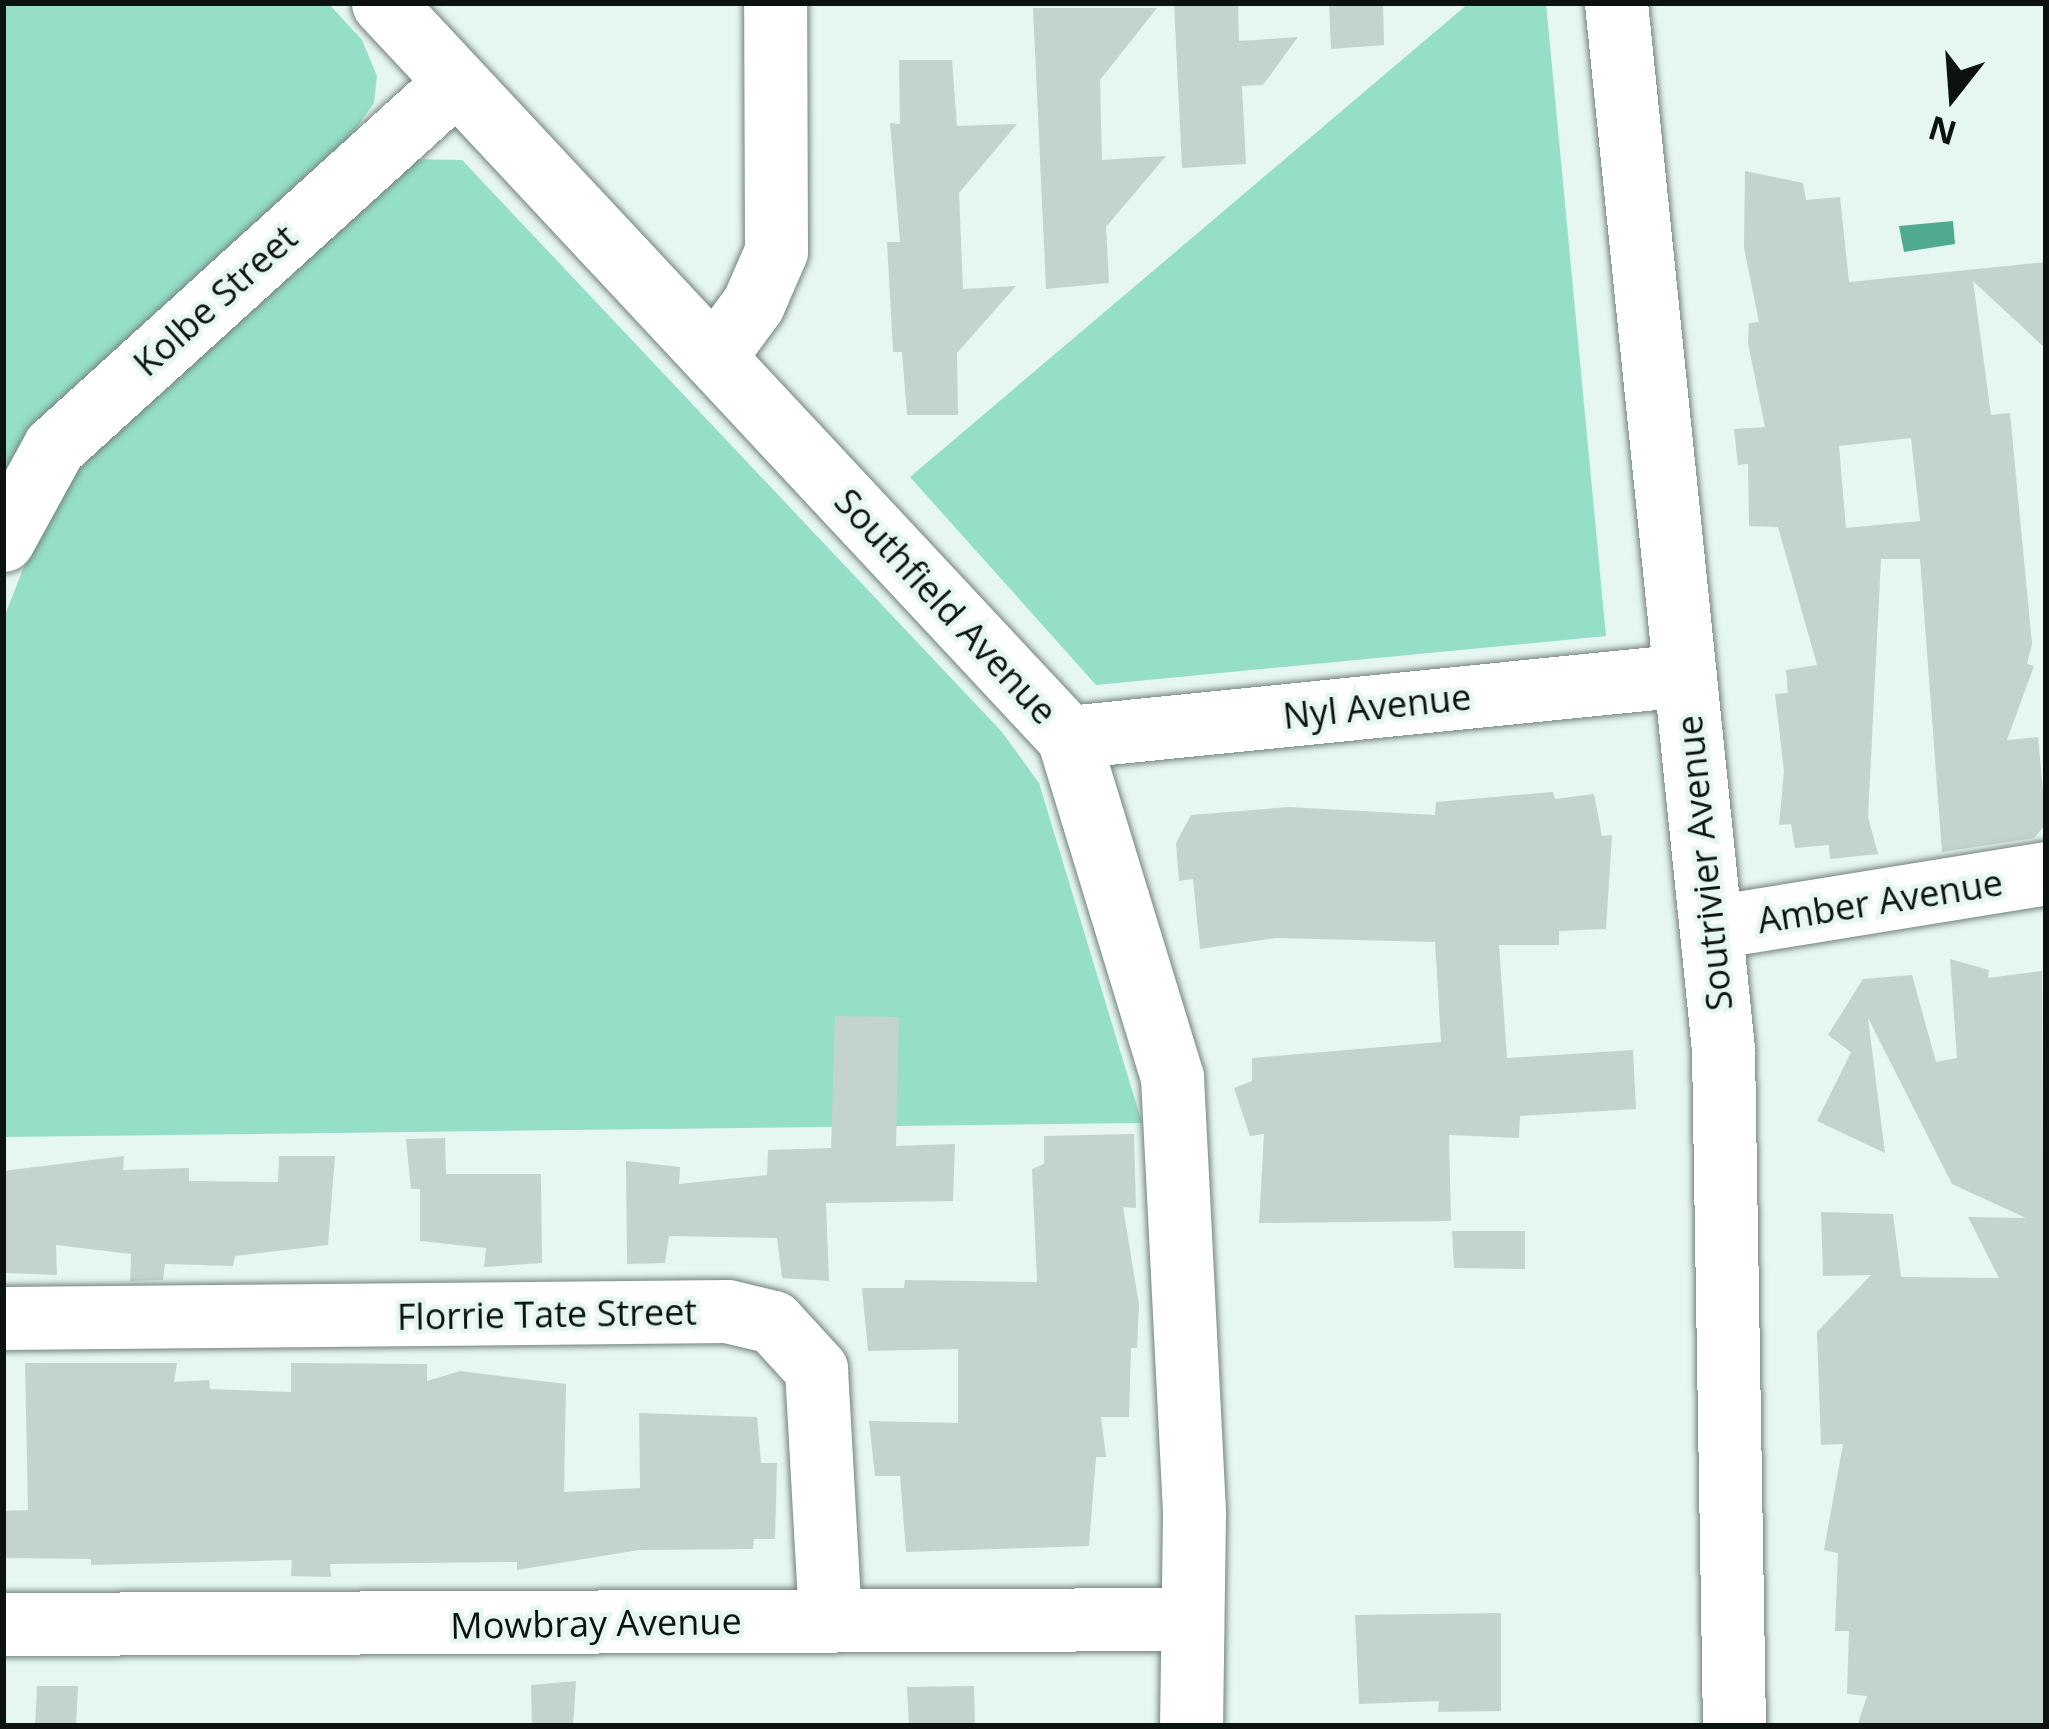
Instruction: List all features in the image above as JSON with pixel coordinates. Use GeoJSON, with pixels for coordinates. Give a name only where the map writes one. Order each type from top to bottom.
{"type":"FeatureCollection","features":[{"type":"Feature","properties":{"kind":"street","name":"Southfield Avenue"},"geometry":{"type":"LineString","coordinates":[[383,3],[1068,737],[1172,1077],[1194,1514],[1191,1726]]}},
{"type":"Feature","properties":{"kind":"street"},"geometry":{"type":"LineString","coordinates":[[714,357],[753,304],[776,251],[775,3]]}},
{"type":"Feature","properties":{"kind":"street","name":"Soutrivier Avenue"},"geometry":{"type":"LineString","coordinates":[[1616,3],[1713,926],[1728,1213],[1734,1726]]}},
{"type":"Feature","properties":{"kind":"street","name":"Kolbe Street"},"geometry":{"type":"LineString","coordinates":[[3,540],[54,447],[456,82]]}},
{"type":"Feature","properties":{"kind":"street","name":"Nyl Avenue"},"geometry":{"type":"LineString","coordinates":[[1068,737],[1685,675]]}},
{"type":"Feature","properties":{"kind":"street","name":"Amber Avenue"},"geometry":{"type":"LineString","coordinates":[[1713,926],[2046,872]]}},
{"type":"Feature","properties":{"kind":"street","name":"Florrie Tate Street"},"geometry":{"type":"LineString","coordinates":[[3,1318],[727,1311],[772,1322],[816,1369],[830,1620]]}},
{"type":"Feature","properties":{"kind":"street","name":"Mowbray Avenue"},"geometry":{"type":"LineString","coordinates":[[3,1624],[1190,1619]]}},
{"type":"Feature","properties":{"kind":"shaded area"},"geometry":{"type":"Polygon","coordinates":[[[3,3],[328,3],[362,40],[377,76],[374,103],[350,137],[3,480],[3,3]]]}},
{"type":"Feature","properties":{"kind":"shaded area"},"geometry":{"type":"Polygon","coordinates":[[[1469,3],[1546,3],[1606,636],[1096,685],[910,477],[1469,3]]]}},
{"type":"Feature","properties":{"kind":"shaded area"},"geometry":{"type":"Polygon","coordinates":[[[402,159],[462,160],[1002,732],[1039,783],[1142,1123],[3,1137],[3,620],[38,531],[73,473],[130,414],[402,159]]]}},
{"type":"Feature","properties":{"kind":"shaded area"},"geometry":{"type":"Polygon","coordinates":[[[1953,221],[1955,244],[1904,252],[1899,226],[1953,221]]]}},
{"type":"Feature","properties":{"kind":"building"},"geometry":{"type":"Polygon","coordinates":[[[1174,3],[1238,3],[1239,41],[1298,37],[1263,85],[1242,86],[1246,164],[1182,168],[1174,3]]]}},
{"type":"Feature","properties":{"kind":"building"},"geometry":{"type":"Polygon","coordinates":[[[1329,3],[1383,3],[1384,45],[1331,49],[1329,3]]]}},
{"type":"Feature","properties":{"kind":"building"},"geometry":{"type":"Polygon","coordinates":[[[1033,8],[1157,8],[1100,80],[1102,160],[1166,156],[1106,227],[1109,283],[1046,289],[1033,8]]]}},
{"type":"Feature","properties":{"kind":"building"},"geometry":{"type":"Polygon","coordinates":[[[899,60],[952,60],[957,126],[1017,124],[959,193],[963,289],[1016,286],[957,353],[958,415],[907,415],[902,352],[893,352],[887,242],[900,242],[890,123],[900,124],[899,60]]]}},
{"type":"Feature","properties":{"kind":"building"},"geometry":{"type":"Polygon","coordinates":[[[1745,171],[1803,183],[1806,200],[1840,197],[1849,282],[2046,262],[2046,349],[1973,281],[1991,415],[2010,413],[2032,644],[2027,664],[2034,666],[2007,740],[2038,737],[2046,824],[2034,838],[1942,852],[1920,559],[1881,559],[1868,817],[1878,854],[1830,859],[1829,845],[1795,848],[1791,824],[1779,825],[1784,771],[1775,694],[1788,693],[1786,670],[1817,665],[1778,527],[1749,526],[1748,464],[1738,465],[1734,429],[1765,427],[1748,343],[1749,323],[1759,322],[1744,248],[1745,171]],[[1911,438],[1839,446],[1846,528],[1920,521],[1911,438]]]}},
{"type":"Feature","properties":{"kind":"building"},"geometry":{"type":"Polygon","coordinates":[[[1553,792],[1555,799],[1594,794],[1602,836],[1612,835],[1606,929],[1559,931],[1559,945],[1499,945],[1507,1058],[1633,1050],[1636,1109],[1520,1116],[1519,1138],[1449,1135],[1451,1221],[1259,1223],[1264,1134],[1250,1136],[1234,1088],[1252,1081],[1252,1058],[1441,1042],[1435,942],[1276,938],[1200,949],[1193,879],[1179,881],[1176,843],[1191,815],[1289,807],[1435,815],[1436,802],[1553,792]]]}},
{"type":"Feature","properties":{"kind":"building"},"geometry":{"type":"Polygon","coordinates":[[[1950,959],[1989,970],[1988,978],[2042,971],[2046,1726],[1857,1726],[1867,1696],[1847,1694],[1849,1631],[1835,1631],[1838,1553],[1824,1550],[1843,1444],[1821,1445],[1817,1332],[1871,1275],[1823,1276],[1821,1212],[1893,1214],[1901,1277],[1999,1278],[1968,1217],[2026,1218],[1952,1184],[1868,1018],[1885,1153],[1817,1121],[1851,1052],[1828,1035],[1863,979],[1912,975],[1936,1062],[1957,1058],[1950,959]]]}},
{"type":"Feature","properties":{"kind":"building"},"geometry":{"type":"Polygon","coordinates":[[[835,1016],[899,1017],[896,1146],[955,1144],[953,1201],[826,1203],[829,1281],[782,1278],[777,1238],[669,1236],[665,1263],[627,1264],[626,1161],[680,1167],[679,1184],[767,1175],[768,1150],[831,1148],[835,1016]]]}},
{"type":"Feature","properties":{"kind":"building"},"geometry":{"type":"Polygon","coordinates":[[[1134,1134],[1136,1208],[1123,1207],[1139,1305],[1137,1348],[1131,1348],[1129,1417],[1101,1417],[1106,1457],[1096,1457],[1089,1546],[906,1552],[900,1476],[875,1476],[869,1421],[958,1423],[958,1349],[868,1351],[862,1288],[904,1288],[905,1280],[1037,1282],[1032,1169],[1044,1164],[1044,1136],[1134,1134]]]}},
{"type":"Feature","properties":{"kind":"building"},"geometry":{"type":"Polygon","coordinates":[[[445,1138],[446,1174],[541,1174],[542,1263],[484,1267],[486,1248],[420,1241],[420,1189],[411,1189],[406,1139],[445,1138]]]}},
{"type":"Feature","properties":{"kind":"building"},"geometry":{"type":"Polygon","coordinates":[[[124,1156],[123,1170],[189,1168],[189,1181],[278,1182],[279,1156],[335,1156],[328,1245],[235,1256],[233,1266],[165,1264],[163,1280],[130,1281],[131,1254],[56,1245],[57,1275],[6,1273],[3,1171],[124,1156]]]}},
{"type":"Feature","properties":{"kind":"building"},"geometry":{"type":"Polygon","coordinates":[[[1452,1231],[1525,1231],[1525,1269],[1454,1268],[1452,1231]]]}},
{"type":"Feature","properties":{"kind":"building"},"geometry":{"type":"Polygon","coordinates":[[[25,1363],[177,1363],[174,1382],[209,1380],[210,1389],[291,1392],[291,1363],[427,1364],[427,1381],[460,1371],[566,1384],[564,1492],[640,1488],[639,1413],[757,1417],[761,1463],[777,1463],[775,1539],[754,1539],[753,1549],[639,1550],[517,1570],[517,1562],[330,1564],[331,1577],[291,1576],[292,1560],[91,1565],[91,1559],[3,1558],[3,1511],[28,1510],[25,1363]]]}},
{"type":"Feature","properties":{"kind":"building"},"geometry":{"type":"Polygon","coordinates":[[[1501,1613],[1501,1711],[1438,1712],[1439,1701],[1359,1704],[1355,1615],[1501,1613]]]}},
{"type":"Feature","properties":{"kind":"building"},"geometry":{"type":"Polygon","coordinates":[[[576,1681],[573,1726],[532,1726],[531,1685],[576,1681]]]}},
{"type":"Feature","properties":{"kind":"building"},"geometry":{"type":"Polygon","coordinates":[[[37,1686],[78,1686],[76,1726],[35,1726],[37,1686]]]}},
{"type":"Feature","properties":{"kind":"building"},"geometry":{"type":"Polygon","coordinates":[[[974,1686],[975,1726],[909,1726],[907,1687],[974,1686]]]}}]}
